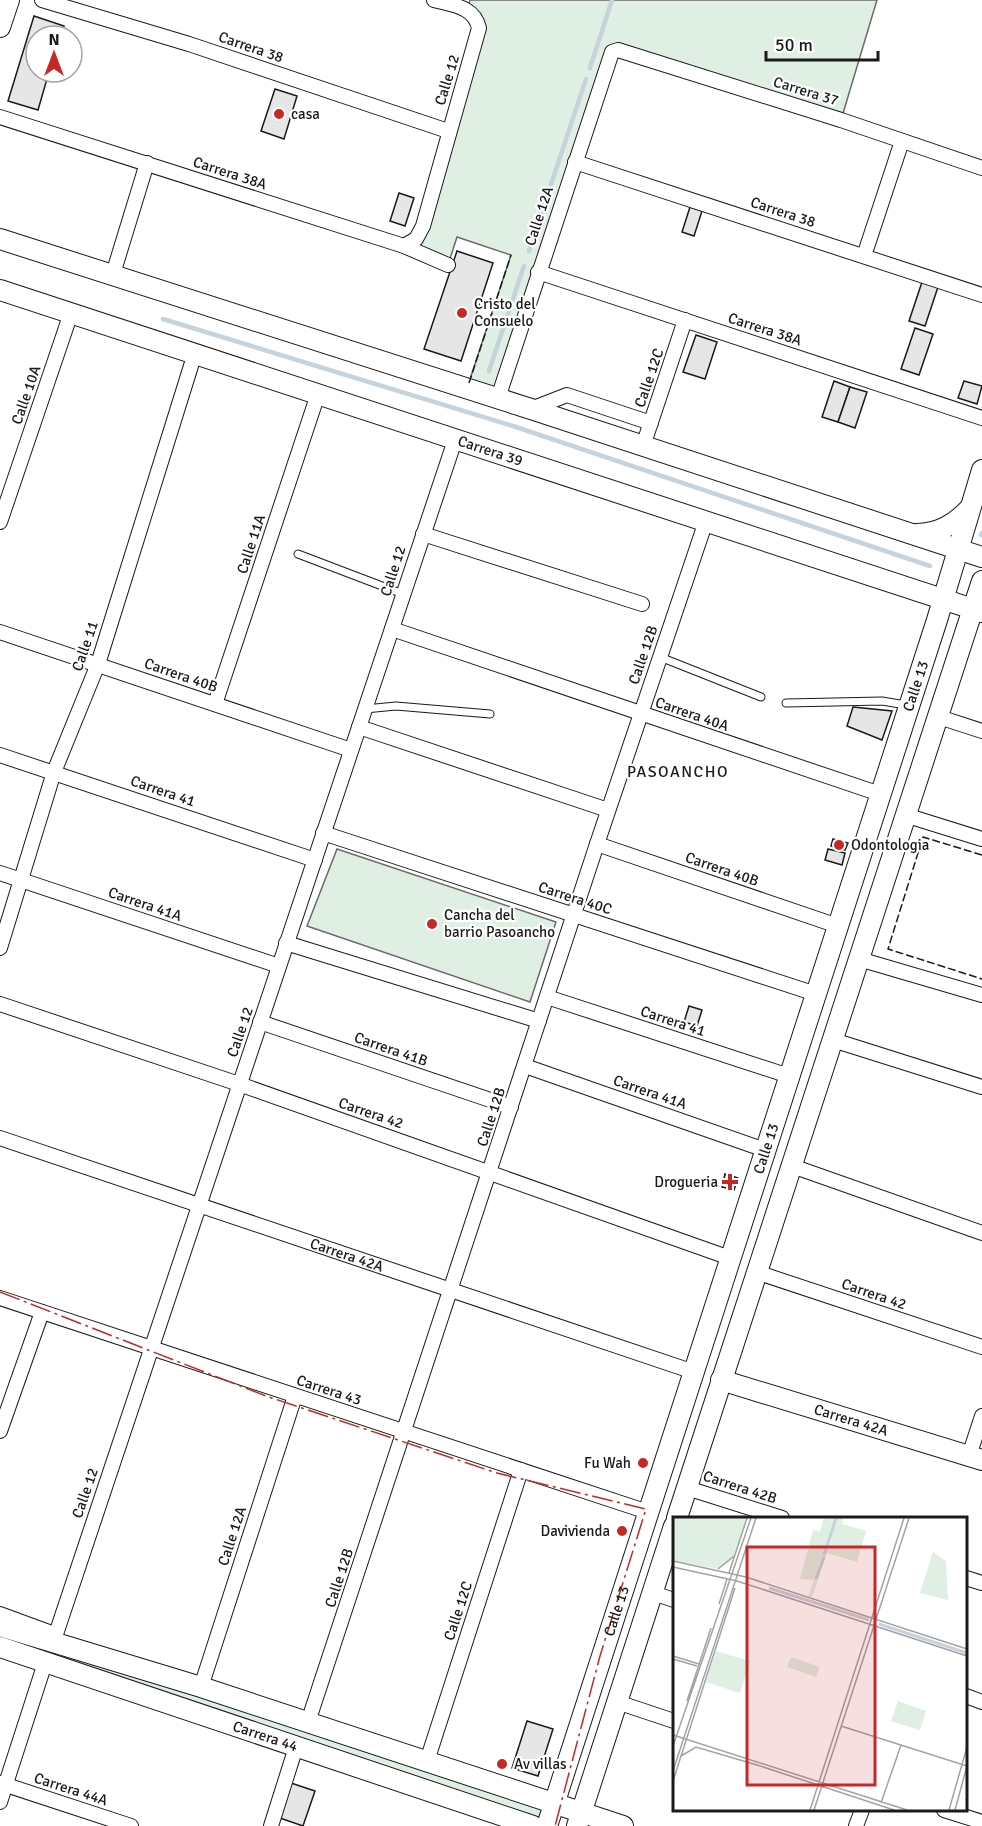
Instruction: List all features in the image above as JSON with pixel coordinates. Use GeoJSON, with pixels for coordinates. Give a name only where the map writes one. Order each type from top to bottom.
{"type":"FeatureCollection","features":[{"type":"Feature","properties":{"kind":"main road"},"geometry":{"type":"LineString","coordinates":[[0,27],[9,0]]}},
{"type":"Feature","properties":{"kind":"main road"},"geometry":{"type":"LineString","coordinates":[[0,239],[498,398],[913,534],[956,555],[982,557]]}},
{"type":"Feature","properties":{"kind":"main road","name":"Carrera 39"},"geometry":{"type":"LineString","coordinates":[[0,290],[454,440],[706,521],[945,594],[977,607]]}},
{"type":"Feature","properties":{"kind":"main road","name":"Calle 13"},"geometry":{"type":"LineString","coordinates":[[547,1826],[945,594],[982,470]]}},
{"type":"Feature","properties":{"kind":"main road"},"geometry":{"type":"LineString","coordinates":[[913,534],[945,528],[959,520],[969,509]]}},
{"type":"Feature","properties":{"kind":"main road","name":"Calle 13"},"geometry":{"type":"LineString","coordinates":[[677,1517],[906,815],[977,607],[982,581]]}},
{"type":"Feature","properties":{"kind":"main road","name":"Carrera 42A"},"geometry":{"type":"LineString","coordinates":[[721,1380],[975,1458]]}},
{"type":"Feature","properties":{"kind":"main road","name":"Calle 13"},"geometry":{"type":"LineString","coordinates":[[579,1819],[673,1532]]}},
{"type":"Feature","properties":{"kind":"main road","name":"Carrera 44"},"geometry":{"type":"LineString","coordinates":[[0,1626],[201,1687],[427,1761],[553,1804],[579,1819],[623,1826]]}},
{"type":"Feature","properties":{"kind":"main road","name":"Carrera 44"},"geometry":{"type":"LineString","coordinates":[[0,1647],[533,1826]]}},
{"type":"Feature","properties":{"kind":"main road"},"geometry":{"type":"LineString","coordinates":[[0,1654],[72,1673]]}},
{"type":"Feature","properties":{"kind":"street","name":"Carrera 38"},"geometry":{"type":"LineString","coordinates":[[42,0],[189,44],[448,131]]}},
{"type":"Feature","properties":{"kind":"street","name":"Calle 12"},"geometry":{"type":"LineString","coordinates":[[404,246],[416,239],[423,226],[448,131],[476,40],[477,19],[467,10],[434,0]]}},
{"type":"Feature","properties":{"kind":"street","name":"Carrera 37"},"geometry":{"type":"LineString","coordinates":[[618,50],[982,168]]}},
{"type":"Feature","properties":{"kind":"street","name":"Calle 12A"},"geometry":{"type":"LineString","coordinates":[[498,398],[608,58],[618,50]]}},
{"type":"Feature","properties":{"kind":"street","name":"Carrera 38A"},"geometry":{"type":"LineString","coordinates":[[0,117],[404,246],[448,265]]}},
{"type":"Feature","properties":{"kind":"street"},"geometry":{"type":"LineString","coordinates":[[864,256],[902,141]]}},
{"type":"Feature","properties":{"kind":"street","name":"Carrera 38"},"geometry":{"type":"LineString","coordinates":[[574,162],[982,295]]}},
{"type":"Feature","properties":{"kind":"street"},"geometry":{"type":"LineString","coordinates":[[113,274],[147,163]]}},
{"type":"Feature","properties":{"kind":"street","name":"Carrera 38A"},"geometry":{"type":"LineString","coordinates":[[538,272],[982,417]]}},
{"type":"Feature","properties":{"kind":"street","name":"Calle 10A"},"geometry":{"type":"LineString","coordinates":[[0,522],[71,313]]}},
{"type":"Feature","properties":{"kind":"street","name":"Calle 12C"},"geometry":{"type":"LineString","coordinates":[[643,446],[685,320]]}},
{"type":"Feature","properties":{"kind":"street","name":"Calle 11"},"geometry":{"type":"LineString","coordinates":[[0,948],[54,772],[98,664],[195,353]]}},
{"type":"Feature","properties":{"kind":"street","name":"Calle 11A"},"geometry":{"type":"LineString","coordinates":[[215,704],[318,394]]}},
{"type":"Feature","properties":{"kind":"street"},"geometry":{"type":"LineString","coordinates":[[531,409],[567,395],[651,423]]}},
{"type":"Feature","properties":{"kind":"street","name":"Calle 12"},"geometry":{"type":"LineString","coordinates":[[56,1634],[454,440]]}},
{"type":"Feature","properties":{"kind":"street","name":"Calle 12B"},"geometry":{"type":"LineString","coordinates":[[308,1722],[608,810],[706,521]]}},
{"type":"Feature","properties":{"kind":"street"},"geometry":{"type":"LineString","coordinates":[[423,534],[642,604]]}},
{"type":"Feature","properties":{"kind":"street","name":"Carrera 40A"},"geometry":{"type":"LineString","coordinates":[[392,629],[880,794]]}},
{"type":"Feature","properties":{"kind":"street","name":"Carrera 40B"},"geometry":{"type":"LineString","coordinates":[[0,632],[351,750]]}},
{"type":"Feature","properties":{"kind":"street"},"geometry":{"type":"LineString","coordinates":[[939,717],[982,731]]}},
{"type":"Feature","properties":{"kind":"street"},"geometry":{"type":"LineString","coordinates":[[359,727],[608,810]]}},
{"type":"Feature","properties":{"kind":"street","name":"Carrera 41"},"geometry":{"type":"LineString","coordinates":[[0,755],[315,860]]}},
{"type":"Feature","properties":{"kind":"street"},"geometry":{"type":"LineString","coordinates":[[906,815],[982,839]]}},
{"type":"Feature","properties":{"kind":"street","name":"Carrera 40C"},"geometry":{"type":"LineString","coordinates":[[323,833],[816,994]]}},
{"type":"Feature","properties":{"kind":"street","name":"Carrera 40B"},"geometry":{"type":"LineString","coordinates":[[597,844],[838,926]]}},
{"type":"Feature","properties":{"kind":"street","name":"Carrera 41A"},"geometry":{"type":"LineString","coordinates":[[0,873],[279,966]]}},
{"type":"Feature","properties":{"kind":"street"},"geometry":{"type":"LineString","coordinates":[[286,943],[540,1021]]}},
{"type":"Feature","properties":{"kind":"street"},"geometry":{"type":"LineString","coordinates":[[859,959],[982,996]]}},
{"type":"Feature","properties":{"kind":"street","name":"Carrera 41"},"geometry":{"type":"LineString","coordinates":[[547,997],[789,1076]]}},
{"type":"Feature","properties":{"kind":"street","name":"Carrera 42"},"geometry":{"type":"LineString","coordinates":[[0,1004],[490,1171],[730,1258]]}},
{"type":"Feature","properties":{"kind":"street","name":"Carrera 41B"},"geometry":{"type":"LineString","coordinates":[[260,1022],[511,1107]]}},
{"type":"Feature","properties":{"kind":"street"},"geometry":{"type":"LineString","coordinates":[[833,1040],[982,1087]]}},
{"type":"Feature","properties":{"kind":"street","name":"Carrera 41A"},"geometry":{"type":"LineString","coordinates":[[525,1066],[765,1150]]}},
{"type":"Feature","properties":{"kind":"street","name":"Carrera 42A"},"geometry":{"type":"LineString","coordinates":[[0,1138],[200,1203],[694,1372]]}},
{"type":"Feature","properties":{"kind":"street"},"geometry":{"type":"LineString","coordinates":[[792,1166],[982,1233]]}},
{"type":"Feature","properties":{"kind":"street","name":"Carrera 42"},"geometry":{"type":"LineString","coordinates":[[756,1272],[982,1347]]}},
{"type":"Feature","properties":{"kind":"street","name":"Carrera 43"},"geometry":{"type":"LineString","coordinates":[[0,1298],[648,1512]]}},
{"type":"Feature","properties":{"kind":"street"},"geometry":{"type":"LineString","coordinates":[[0,1431],[42,1312]]}},
{"type":"Feature","properties":{"kind":"street","name":"Calle 12A"},"geometry":{"type":"LineString","coordinates":[[201,1687],[295,1396]]}},
{"type":"Feature","properties":{"kind":"street"},"geometry":{"type":"LineString","coordinates":[[975,1458],[982,1416]]}},
{"type":"Feature","properties":{"kind":"street","name":"Calle 12C"},"geometry":{"type":"LineString","coordinates":[[427,1761],[521,1470]]}},
{"type":"Feature","properties":{"kind":"street","name":"Carrera 42B"},"geometry":{"type":"LineString","coordinates":[[687,1488],[779,1517]]}},
{"type":"Feature","properties":{"kind":"street"},"geometry":{"type":"LineString","coordinates":[[967,1578],[982,1583]]}},
{"type":"Feature","properties":{"kind":"street"},"geometry":{"type":"LineString","coordinates":[[653,1593],[673,1599]]}},
{"type":"Feature","properties":{"kind":"street","name":"Carrera 44"},"geometry":{"type":"LineString","coordinates":[[0,1614],[201,1687]]}},
{"type":"Feature","properties":{"kind":"street"},"geometry":{"type":"LineString","coordinates":[[0,1802],[3,1784],[44,1666]]}},
{"type":"Feature","properties":{"kind":"street"},"geometry":{"type":"LineString","coordinates":[[967,1696],[982,1702]]}},
{"type":"Feature","properties":{"kind":"street"},"geometry":{"type":"LineString","coordinates":[[617,1702],[673,1720]]}},
{"type":"Feature","properties":{"kind":"street"},"geometry":{"type":"LineString","coordinates":[[271,1826],[296,1747]]}},
{"type":"Feature","properties":{"kind":"street","name":"Carrera 44A"},"geometry":{"type":"LineString","coordinates":[[3,1784],[131,1826]]}},
{"type":"Feature","properties":{"kind":"street"},"geometry":{"type":"LineString","coordinates":[[856,1826],[861,1811]]}},
{"type":"Feature","properties":{"kind":"street"},"geometry":{"type":"LineString","coordinates":[[950,1811],[982,1822]]}},
{"type":"Feature","properties":{"kind":"lane"},"geometry":{"type":"LineString","coordinates":[[298,554],[403,594]]}},
{"type":"Feature","properties":{"kind":"lane"},"geometry":{"type":"LineString","coordinates":[[660,657],[761,697]]}},
{"type":"Feature","properties":{"kind":"lane"},"geometry":{"type":"LineString","coordinates":[[786,703],[882,701],[909,705]]}},
{"type":"Feature","properties":{"kind":"lane"},"geometry":{"type":"LineString","coordinates":[[365,709],[396,706],[490,714]]}},
{"type":"Feature","properties":{"kind":"green space"},"geometry":{"type":"Polygon","coordinates":[[[470,0],[877,0],[841,120],[618,50],[498,398],[467,388],[511,255],[457,237],[448,265],[404,246],[416,239],[476,40],[467,10],[470,0]]]}},
{"type":"Feature","properties":{"kind":"green space","name":"Cancha del barrio Pasoancho"},"geometry":{"type":"Polygon","coordinates":[[[337,849],[556,922],[530,1002],[307,926],[337,849]]]}},
{"type":"Feature","properties":{"kind":"green space"},"geometry":{"type":"Polygon","coordinates":[[[50,1650],[541,1799],[547,1826],[72,1673],[50,1650]]]}},
{"type":"Feature","properties":{"kind":"building"},"geometry":{"type":"Polygon","coordinates":[[[34,16],[58,24],[32,24],[34,16]]]}},
{"type":"Feature","properties":{"kind":"building"},"geometry":{"type":"Polygon","coordinates":[[[24,49],[24,84],[46,84],[38,110],[8,101],[24,49]]]}},
{"type":"Feature","properties":{"kind":"building","name":"casa"},"geometry":{"type":"Polygon","coordinates":[[[275,89],[297,96],[284,139],[261,131],[275,89]]]}},
{"type":"Feature","properties":{"kind":"building"},"geometry":{"type":"Polygon","coordinates":[[[399,193],[414,198],[405,226],[390,221],[399,193]]]}},
{"type":"Feature","properties":{"kind":"building"},"geometry":{"type":"Polygon","coordinates":[[[690,207],[702,211],[694,236],[682,232],[690,207]]]}},
{"type":"Feature","properties":{"kind":"building"},"geometry":{"type":"Polygon","coordinates":[[[457,251],[493,263],[461,361],[424,349],[457,251]]]}},
{"type":"Feature","properties":{"kind":"building"},"geometry":{"type":"Polygon","coordinates":[[[922,282],[938,287],[925,326],[909,321],[922,282]]]}},
{"type":"Feature","properties":{"kind":"building"},"geometry":{"type":"Polygon","coordinates":[[[915,328],[933,334],[919,375],[901,369],[915,328]]]}},
{"type":"Feature","properties":{"kind":"building"},"geometry":{"type":"Polygon","coordinates":[[[696,335],[717,342],[705,379],[683,372],[696,335]]]}},
{"type":"Feature","properties":{"kind":"building"},"geometry":{"type":"Polygon","coordinates":[[[834,381],[850,387],[838,422],[822,417],[834,381]]]}},
{"type":"Feature","properties":{"kind":"building"},"geometry":{"type":"Polygon","coordinates":[[[964,381],[982,386],[977,404],[958,398],[964,381]]]}},
{"type":"Feature","properties":{"kind":"building"},"geometry":{"type":"Polygon","coordinates":[[[850,387],[867,392],[855,428],[838,422],[850,387]]]}},
{"type":"Feature","properties":{"kind":"building"},"geometry":{"type":"Polygon","coordinates":[[[853,707],[892,711],[882,740],[847,726],[853,707]]]}},
{"type":"Feature","properties":{"kind":"building","name":"Odontologia"},"geometry":{"type":"Polygon","coordinates":[[[833,839],[848,843],[845,850],[831,846],[833,839]]]}},
{"type":"Feature","properties":{"kind":"building"},"geometry":{"type":"Polygon","coordinates":[[[828,849],[845,853],[842,865],[825,860],[828,849]]]}},
{"type":"Feature","properties":{"kind":"building"},"geometry":{"type":"Polygon","coordinates":[[[689,1006],[702,1010],[697,1026],[684,1022],[689,1006]]]}},
{"type":"Feature","properties":{"kind":"building","name":"Drogueria"},"geometry":{"type":"Polygon","coordinates":[[[725,1174],[738,1178],[734,1190],[722,1187],[725,1174]]]}},
{"type":"Feature","properties":{"kind":"building"},"geometry":{"type":"Polygon","coordinates":[[[527,1721],[553,1729],[538,1776],[512,1768],[527,1721]]]}},
{"type":"Feature","properties":{"kind":"building"},"geometry":{"type":"Polygon","coordinates":[[[288,1782],[315,1791],[303,1826],[277,1817],[288,1782]]]}},
{"type":"Feature","properties":{"kind":"waterway"},"geometry":{"type":"LineString","coordinates":[[590,68],[612,0]]}},
{"type":"Feature","properties":{"kind":"waterway"},"geometry":{"type":"LineString","coordinates":[[529,251],[586,79]]}},
{"type":"Feature","properties":{"kind":"waterway"},"geometry":{"type":"LineString","coordinates":[[489,371],[524,266]]}},
{"type":"Feature","properties":{"kind":"waterway"},"geometry":{"type":"LineString","coordinates":[[163,319],[513,426],[930,566]]}},
{"type":"Feature","properties":{"kind":"fence"},"geometry":{"type":"LineString","coordinates":[[469,383],[511,255]]}},
{"type":"Feature","properties":{"kind":"fence"},"geometry":{"type":"LineString","coordinates":[[982,855],[923,837],[888,949],[982,979]]}},
{"type":"Feature","properties":{"kind":"power"},"geometry":{"type":"LineString","coordinates":[[0,1292],[266,1396],[497,1473],[646,1509],[600,1656],[555,1826]]}},
{"type":"Feature","properties":{"kind":"place","name":"casa"},"geometry":{"type":"Point","coordinates":[279,114]}},
{"type":"Feature","properties":{"kind":"place","name":"Cristo del Consuelo"},"geometry":{"type":"Point","coordinates":[462,313]}},
{"type":"Feature","properties":{"kind":"place","name":"Odontologia"},"geometry":{"type":"Point","coordinates":[839,845]}},
{"type":"Feature","properties":{"kind":"place","name":"Cancha del barrio Pasoancho"},"geometry":{"type":"Point","coordinates":[432,924]}},
{"type":"Feature","properties":{"kind":"place","name":"Drogueria"},"geometry":{"type":"Point","coordinates":[730,1182]}},
{"type":"Feature","properties":{"kind":"place","name":"Fu Wah"},"geometry":{"type":"Point","coordinates":[643,1463]}},
{"type":"Feature","properties":{"kind":"place","name":"Davivienda"},"geometry":{"type":"Point","coordinates":[622,1531]}},
{"type":"Feature","properties":{"kind":"place","name":"Av villas"},"geometry":{"type":"Point","coordinates":[502,1764]}},
{"type":"Feature","properties":{"kind":"district","name":"PASOANCHO"},"geometry":{"type":"Point","coordinates":[678,772]}}]}
